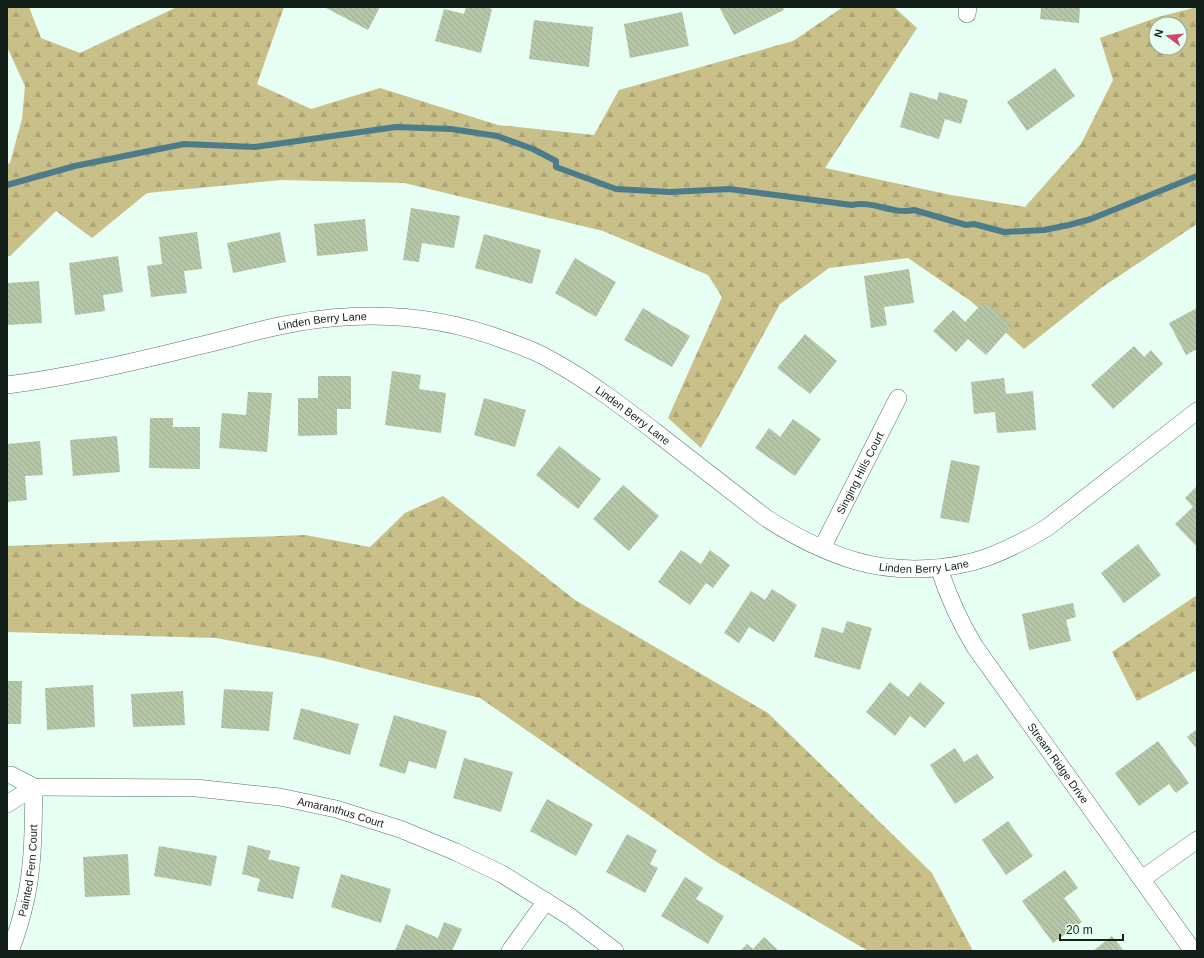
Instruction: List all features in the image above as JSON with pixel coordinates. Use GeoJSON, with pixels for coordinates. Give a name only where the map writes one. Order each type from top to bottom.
{"type":"FeatureCollection","features":[{"type":"Feature","properties":{"kind":"street","name":"Linden Berry Lane"},"geometry":{"type":"LineString","coordinates":[[7,385],[76,374],[165,355],[294,323],[341,316],[390,316],[437,321],[483,332],[527,348],[555,362],[586,381],[631,413],[766,518],[786,531],[857,562],[889,567],[938,568],[987,557],[1023,542],[1048,527],[1197,411]]}},
{"type":"Feature","properties":{"kind":"street","name":"Singing Hills Court"},"geometry":{"type":"LineString","coordinates":[[822,548],[898,398]]}},
{"type":"Feature","properties":{"kind":"street","name":"Stream Ridge Drive"},"geometry":{"type":"LineString","coordinates":[[938,568],[963,628],[975,647],[1193,951]]}},
{"type":"Feature","properties":{"kind":"street","name":"Amaranthus Court"},"geometry":{"type":"LineString","coordinates":[[7,775],[11,775],[34,787],[196,788],[280,797],[336,809],[400,829],[456,852],[502,874],[569,916],[615,951]]}},
{"type":"Feature","properties":{"kind":"street"},"geometry":{"type":"LineString","coordinates":[[7,804],[34,787]]}},
{"type":"Feature","properties":{"kind":"street","name":"Painted Fern Court"},"geometry":{"type":"LineString","coordinates":[[10,951],[19,928],[26,897],[32,853],[34,787]]}},
{"type":"Feature","properties":{"kind":"street"},"geometry":{"type":"LineString","coordinates":[[1142,879],[1197,840]]}},
{"type":"Feature","properties":{"kind":"street"},"geometry":{"type":"LineString","coordinates":[[510,951],[546,901]]}},
{"type":"Feature","properties":{"kind":"green space"},"geometry":{"type":"Polygon","coordinates":[[[7,7],[29,7],[41,38],[80,53],[177,7],[284,7],[257,84],[311,109],[380,88],[498,125],[594,135],[619,90],[793,41],[843,7],[894,7],[917,28],[825,168],[951,195],[1025,207],[1081,144],[1113,80],[1100,38],[1148,21],[1148,56],[1188,56],[1188,16],[1162,16],[1197,7],[1197,224],[1101,288],[1024,349],[972,302],[908,258],[829,268],[780,304],[701,448],[668,418],[722,297],[708,275],[603,231],[404,183],[281,180],[147,193],[92,238],[56,211],[10,256],[7,256],[7,164],[10,163],[22,119],[25,86],[7,47],[7,7]]]}},
{"type":"Feature","properties":{"kind":"green space"},"geometry":{"type":"Polygon","coordinates":[[[443,496],[575,600],[768,713],[932,873],[973,951],[868,951],[715,861],[480,698],[323,658],[216,638],[7,632],[7,546],[305,535],[370,547],[405,513],[443,496]]]}},
{"type":"Feature","properties":{"kind":"green space"},"geometry":{"type":"Polygon","coordinates":[[[1197,595],[1197,670],[1137,701],[1112,652],[1197,595]]]}},
{"type":"Feature","properties":{"kind":"building"},"geometry":{"type":"Polygon","coordinates":[[[326,7],[380,7],[368,30],[326,7]]]}},
{"type":"Feature","properties":{"kind":"building"},"geometry":{"type":"Polygon","coordinates":[[[466,7],[484,7],[492,9],[481,53],[435,41],[444,9],[464,14],[466,7]]]}},
{"type":"Feature","properties":{"kind":"building"},"geometry":{"type":"Polygon","coordinates":[[[719,7],[782,7],[784,10],[734,35],[719,7]]]}},
{"type":"Feature","properties":{"kind":"building"},"geometry":{"type":"Polygon","coordinates":[[[1041,7],[1080,7],[1079,23],[1040,19],[1041,7]]]}},
{"type":"Feature","properties":{"kind":"building"},"geometry":{"type":"Polygon","coordinates":[[[682,12],[689,46],[630,58],[624,24],[682,12]]]}},
{"type":"Feature","properties":{"kind":"building"},"geometry":{"type":"Polygon","coordinates":[[[534,20],[593,27],[589,67],[529,59],[534,20]]]}},
{"type":"Feature","properties":{"kind":"building"},"geometry":{"type":"Polygon","coordinates":[[[1055,68],[1075,96],[1027,131],[1007,102],[1055,68]]]}},
{"type":"Feature","properties":{"kind":"building"},"geometry":{"type":"Polygon","coordinates":[[[910,92],[937,100],[939,92],[968,100],[961,124],[945,119],[939,139],[900,127],[910,92]]]}},
{"type":"Feature","properties":{"kind":"building"},"geometry":{"type":"Polygon","coordinates":[[[411,208],[460,216],[454,248],[422,243],[419,262],[403,260],[411,208]]]}},
{"type":"Feature","properties":{"kind":"building"},"geometry":{"type":"Polygon","coordinates":[[[365,219],[368,251],[317,256],[314,224],[365,219]]]}},
{"type":"Feature","properties":{"kind":"building"},"geometry":{"type":"Polygon","coordinates":[[[197,232],[202,269],[184,271],[187,293],[151,297],[147,266],[162,264],[159,237],[197,232]]]}},
{"type":"Feature","properties":{"kind":"building"},"geometry":{"type":"Polygon","coordinates":[[[280,232],[286,262],[233,273],[227,243],[280,232]]]}},
{"type":"Feature","properties":{"kind":"building"},"geometry":{"type":"Polygon","coordinates":[[[484,234],[541,250],[532,284],[475,268],[484,234]]]}},
{"type":"Feature","properties":{"kind":"building"},"geometry":{"type":"Polygon","coordinates":[[[118,256],[123,292],[103,295],[105,311],[75,315],[69,263],[118,256]]]}},
{"type":"Feature","properties":{"kind":"building"},"geometry":{"type":"Polygon","coordinates":[[[575,258],[616,282],[596,317],[555,293],[575,258]]]}},
{"type":"Feature","properties":{"kind":"building"},"geometry":{"type":"Polygon","coordinates":[[[909,269],[914,303],[884,307],[887,325],[871,328],[864,276],[909,269]]]}},
{"type":"Feature","properties":{"kind":"building"},"geometry":{"type":"Polygon","coordinates":[[[39,281],[42,323],[7,325],[7,283],[39,281]]]}},
{"type":"Feature","properties":{"kind":"building"},"geometry":{"type":"Polygon","coordinates":[[[984,301],[1012,326],[986,355],[968,339],[956,352],[933,331],[953,310],[965,322],[984,301]]]}},
{"type":"Feature","properties":{"kind":"building"},"geometry":{"type":"Polygon","coordinates":[[[643,308],[690,336],[672,367],[624,340],[643,308]]]}},
{"type":"Feature","properties":{"kind":"building"},"geometry":{"type":"Polygon","coordinates":[[[1197,308],[1197,349],[1186,355],[1169,323],[1197,308]]]}},
{"type":"Feature","properties":{"kind":"building"},"geometry":{"type":"Polygon","coordinates":[[[805,334],[837,361],[810,394],[777,368],[805,334]]]}},
{"type":"Feature","properties":{"kind":"building"},"geometry":{"type":"Polygon","coordinates":[[[1134,346],[1144,357],[1151,350],[1163,364],[1113,409],[1091,385],[1134,346]]]}},
{"type":"Feature","properties":{"kind":"building"},"geometry":{"type":"Polygon","coordinates":[[[392,371],[421,375],[419,389],[446,393],[441,433],[385,425],[392,371]]]}},
{"type":"Feature","properties":{"kind":"building"},"geometry":{"type":"Polygon","coordinates":[[[318,376],[351,376],[351,409],[337,409],[337,435],[298,436],[298,398],[318,398],[318,376]]]}},
{"type":"Feature","properties":{"kind":"building"},"geometry":{"type":"Polygon","coordinates":[[[1004,378],[1006,394],[1033,391],[1036,430],[997,433],[995,412],[974,414],[971,382],[1004,378]]]}},
{"type":"Feature","properties":{"kind":"building"},"geometry":{"type":"Polygon","coordinates":[[[248,392],[272,393],[267,452],[219,448],[222,413],[246,415],[248,392]]]}},
{"type":"Feature","properties":{"kind":"building"},"geometry":{"type":"Polygon","coordinates":[[[484,398],[526,410],[515,447],[474,435],[484,398]]]}},
{"type":"Feature","properties":{"kind":"building"},"geometry":{"type":"Polygon","coordinates":[[[150,418],[173,418],[173,427],[200,427],[200,469],[149,468],[150,418]]]}},
{"type":"Feature","properties":{"kind":"building"},"geometry":{"type":"Polygon","coordinates":[[[793,419],[821,439],[795,476],[755,448],[769,428],[780,437],[793,419]]]}},
{"type":"Feature","properties":{"kind":"building"},"geometry":{"type":"Polygon","coordinates":[[[117,436],[120,472],[73,476],[70,440],[117,436]]]}},
{"type":"Feature","properties":{"kind":"building"},"geometry":{"type":"Polygon","coordinates":[[[40,441],[43,475],[25,476],[27,500],[7,502],[7,444],[40,441]]]}},
{"type":"Feature","properties":{"kind":"building"},"geometry":{"type":"Polygon","coordinates":[[[559,446],[601,479],[578,509],[536,475],[559,446]]]}},
{"type":"Feature","properties":{"kind":"building"},"geometry":{"type":"Polygon","coordinates":[[[951,460],[980,466],[969,523],[940,518],[951,460]]]}},
{"type":"Feature","properties":{"kind":"building"},"geometry":{"type":"Polygon","coordinates":[[[623,485],[659,516],[629,551],[593,519],[623,485]]]}},
{"type":"Feature","properties":{"kind":"building"},"geometry":{"type":"Polygon","coordinates":[[[1197,486],[1197,547],[1175,524],[1193,507],[1185,498],[1197,486]]]}},
{"type":"Feature","properties":{"kind":"building"},"geometry":{"type":"Polygon","coordinates":[[[1138,544],[1161,575],[1124,603],[1101,573],[1138,544]]]}},
{"type":"Feature","properties":{"kind":"building"},"geometry":{"type":"Polygon","coordinates":[[[681,550],[701,564],[710,550],[730,565],[713,588],[706,583],[690,605],[658,582],[681,550]]]}},
{"type":"Feature","properties":{"kind":"building"},"geometry":{"type":"Polygon","coordinates":[[[772,589],[797,605],[774,642],[749,627],[739,643],[724,633],[751,591],[765,600],[772,589]]]}},
{"type":"Feature","properties":{"kind":"building"},"geometry":{"type":"Polygon","coordinates":[[[1073,603],[1076,617],[1066,620],[1071,641],[1029,650],[1022,614],[1073,603]]]}},
{"type":"Feature","properties":{"kind":"building"},"geometry":{"type":"Polygon","coordinates":[[[847,621],[872,628],[860,670],[814,657],[822,627],[843,633],[847,621]]]}},
{"type":"Feature","properties":{"kind":"building"},"geometry":{"type":"Polygon","coordinates":[[[7,681],[22,681],[21,724],[7,724],[7,681]]]}},
{"type":"Feature","properties":{"kind":"building"},"geometry":{"type":"Polygon","coordinates":[[[890,682],[908,697],[920,682],[945,703],[925,728],[910,716],[895,736],[866,712],[890,682]]]}},
{"type":"Feature","properties":{"kind":"building"},"geometry":{"type":"Polygon","coordinates":[[[93,685],[95,727],[47,730],[45,688],[93,685]]]}},
{"type":"Feature","properties":{"kind":"building"},"geometry":{"type":"Polygon","coordinates":[[[224,689],[273,692],[269,731],[221,728],[224,689]]]}},
{"type":"Feature","properties":{"kind":"building"},"geometry":{"type":"Polygon","coordinates":[[[183,691],[185,725],[133,727],[131,694],[183,691]]]}},
{"type":"Feature","properties":{"kind":"building"},"geometry":{"type":"Polygon","coordinates":[[[301,708],[359,724],[350,755],[293,739],[301,708]]]}},
{"type":"Feature","properties":{"kind":"building"},"geometry":{"type":"Polygon","coordinates":[[[394,715],[447,731],[436,769],[409,761],[405,774],[379,766],[394,715]]]}},
{"type":"Feature","properties":{"kind":"building"},"geometry":{"type":"Polygon","coordinates":[[[1197,729],[1197,749],[1187,737],[1197,729]]]}},
{"type":"Feature","properties":{"kind":"building"},"geometry":{"type":"Polygon","coordinates":[[[1158,741],[1189,783],[1176,793],[1169,784],[1139,806],[1115,773],[1158,741]]]}},
{"type":"Feature","properties":{"kind":"building"},"geometry":{"type":"Polygon","coordinates":[[[955,748],[964,762],[977,754],[994,778],[955,804],[930,765],[955,748]]]}},
{"type":"Feature","properties":{"kind":"building"},"geometry":{"type":"Polygon","coordinates":[[[464,758],[513,772],[501,812],[453,798],[464,758]]]}},
{"type":"Feature","properties":{"kind":"building"},"geometry":{"type":"Polygon","coordinates":[[[547,799],[593,824],[576,856],[530,831],[547,799]]]}},
{"type":"Feature","properties":{"kind":"building"},"geometry":{"type":"Polygon","coordinates":[[[1008,821],[1033,856],[1006,875],[982,840],[1008,821]]]}},
{"type":"Feature","properties":{"kind":"building"},"geometry":{"type":"Polygon","coordinates":[[[627,834],[657,850],[650,864],[658,868],[645,893],[606,872],[627,834]]]}},
{"type":"Feature","properties":{"kind":"building"},"geometry":{"type":"Polygon","coordinates":[[[248,845],[271,851],[268,859],[300,867],[293,899],[257,891],[260,879],[242,874],[248,845]]]}},
{"type":"Feature","properties":{"kind":"building"},"geometry":{"type":"Polygon","coordinates":[[[159,846],[217,856],[211,886],[154,876],[159,846]]]}},
{"type":"Feature","properties":{"kind":"building"},"geometry":{"type":"Polygon","coordinates":[[[128,854],[130,895],[85,897],[83,857],[128,854]]]}},
{"type":"Feature","properties":{"kind":"building"},"geometry":{"type":"Polygon","coordinates":[[[1065,870],[1078,888],[1064,898],[1082,922],[1053,943],[1022,901],[1065,870]]]}},
{"type":"Feature","properties":{"kind":"building"},"geometry":{"type":"Polygon","coordinates":[[[341,874],[391,889],[381,923],[331,907],[341,874]]]}},
{"type":"Feature","properties":{"kind":"building"},"geometry":{"type":"Polygon","coordinates":[[[685,877],[703,888],[696,899],[724,916],[708,944],[661,916],[685,877]]]}},
{"type":"Feature","properties":{"kind":"building"},"geometry":{"type":"Polygon","coordinates":[[[444,922],[462,929],[452,951],[395,951],[406,924],[438,938],[444,922]]]}},
{"type":"Feature","properties":{"kind":"building"},"geometry":{"type":"Polygon","coordinates":[[[1112,936],[1124,951],[1093,951],[1112,936]]]}},
{"type":"Feature","properties":{"kind":"building"},"geometry":{"type":"Polygon","coordinates":[[[764,937],[779,951],[740,951],[747,944],[753,949],[764,937]]]}},
{"type":"Feature","properties":{"kind":"waterway"},"geometry":{"type":"LineString","coordinates":[[7,185],[75,166],[184,144],[255,147],[396,127],[451,129],[497,136],[533,149],[556,161],[556,167],[616,189],[670,192],[729,189],[852,205],[868,204],[898,211],[914,210],[966,225],[974,224],[1004,232],[1044,230],[1091,219],[1197,176]]}}]}
